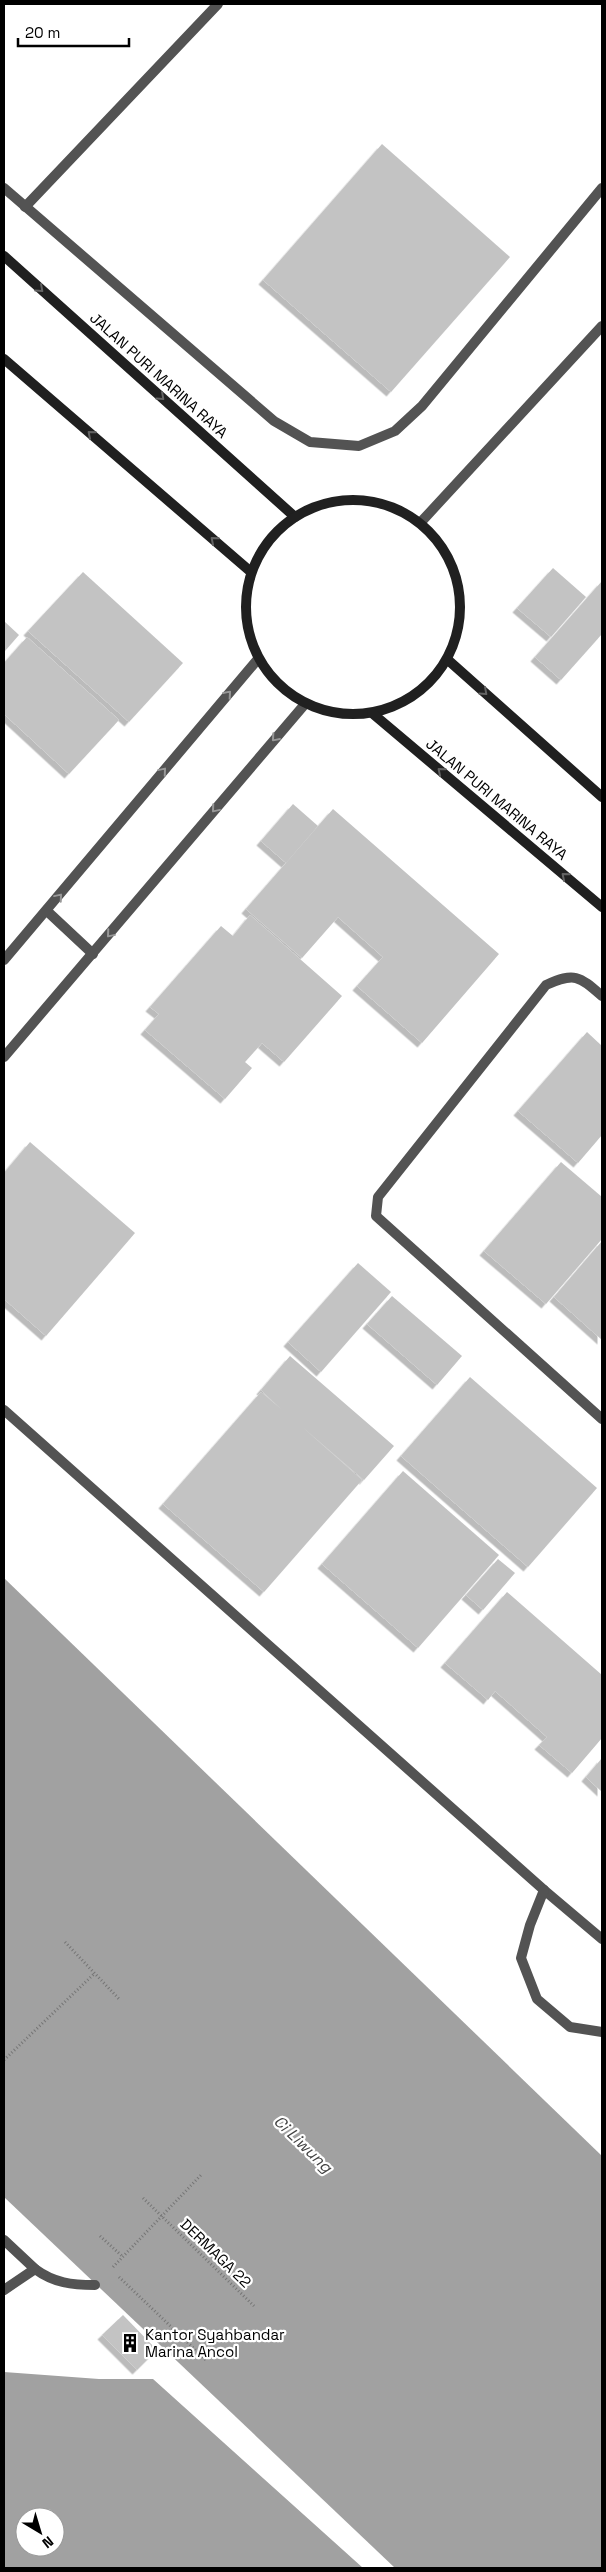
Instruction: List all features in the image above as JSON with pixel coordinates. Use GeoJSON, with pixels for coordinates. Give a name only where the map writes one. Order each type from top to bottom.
{"type":"FeatureCollection","features":[{"type":"Feature","properties":{"kind":"street"},"geometry":{"type":"LineString","coordinates":[[25,207],[218,4]]}},
{"type":"Feature","properties":{"kind":"street"},"geometry":{"type":"LineString","coordinates":[[4,188],[274,421],[310,442],[358,446],[395,431],[422,406],[602,188]]}},
{"type":"Feature","properties":{"kind":"street","name":"JALAN PURI MARINA RAYA"},"geometry":{"type":"LineString","coordinates":[[4,256],[295,517]]}},
{"type":"Feature","properties":{"kind":"street"},"geometry":{"type":"LineString","coordinates":[[421,522],[602,326]]}},
{"type":"Feature","properties":{"kind":"street"},"geometry":{"type":"LineString","coordinates":[[4,359],[251,572]]}},
{"type":"Feature","properties":{"kind":"street"},"geometry":{"type":"LineString","coordinates":[[359,499],[392,506],[421,522],[446,550],[460,586],[460,624],[448,660],[428,685],[402,703],[372,713],[338,714],[305,704],[277,685],[258,659],[247,624],[245,601],[251,572],[268,540],[295,517],[326,503],[359,499]]}},
{"type":"Feature","properties":{"kind":"street"},"geometry":{"type":"LineString","coordinates":[[4,960],[258,659]]}},
{"type":"Feature","properties":{"kind":"street"},"geometry":{"type":"LineString","coordinates":[[448,660],[602,797]]}},
{"type":"Feature","properties":{"kind":"street"},"geometry":{"type":"LineString","coordinates":[[4,1057],[305,704]]}},
{"type":"Feature","properties":{"kind":"street","name":"JALAN PURI MARINA RAYA"},"geometry":{"type":"LineString","coordinates":[[372,713],[602,907]]}},
{"type":"Feature","properties":{"kind":"street"},"geometry":{"type":"LineString","coordinates":[[47,911],[93,954]]}},
{"type":"Feature","properties":{"kind":"street"},"geometry":{"type":"LineString","coordinates":[[602,996],[584,980],[575,978],[565,977],[546,985],[378,1197],[376,1216],[602,1419]]}},
{"type":"Feature","properties":{"kind":"street"},"geometry":{"type":"LineString","coordinates":[[4,1410],[544,1890],[602,1939]]}},
{"type":"Feature","properties":{"kind":"street"},"geometry":{"type":"LineString","coordinates":[[544,1890],[530,1925],[521,1958],[537,1999],[570,2027],[602,2032]]}},
{"type":"Feature","properties":{"kind":"street"},"geometry":{"type":"LineString","coordinates":[[4,2240],[35,2270],[49,2279],[75,2285],[95,2285]]}},
{"type":"Feature","properties":{"kind":"street"},"geometry":{"type":"LineString","coordinates":[[4,2290],[35,2270]]}},
{"type":"Feature","properties":{"kind":"path"},"geometry":{"type":"LineString","coordinates":[[65,1942],[119,1999]]}},
{"type":"Feature","properties":{"kind":"path"},"geometry":{"type":"LineString","coordinates":[[4,2060],[94,1973]]}},
{"type":"Feature","properties":{"kind":"path","name":"DERMAGA 22"},"geometry":{"type":"LineString","coordinates":[[95,2285],[202,2174]]}},
{"type":"Feature","properties":{"kind":"path","name":"DERMAGA 22"},"geometry":{"type":"LineString","coordinates":[[142,2198],[254,2306]]}},
{"type":"Feature","properties":{"kind":"path"},"geometry":{"type":"LineString","coordinates":[[100,2236],[122,2256]]}},
{"type":"Feature","properties":{"kind":"path"},"geometry":{"type":"LineString","coordinates":[[110,2269],[207,2361]]}},
{"type":"Feature","properties":{"kind":"water","name":"Ci Liwung"},"geometry":{"type":"Polygon","coordinates":[[[4,1578],[602,2156],[602,2568],[395,2568],[4,2197],[4,1578]]]}},
{"type":"Feature","properties":{"kind":"water"},"geometry":{"type":"Polygon","coordinates":[[[4,2372],[99,2379],[153,2379],[363,2568],[4,2568],[4,2372]]]}},
{"type":"Feature","properties":{"kind":"building"},"geometry":{"type":"Polygon","coordinates":[[[382,144],[510,257],[391,392],[263,280],[382,144]]]}},
{"type":"Feature","properties":{"kind":"building"},"geometry":{"type":"Polygon","coordinates":[[[553,568],[586,597],[551,637],[517,608],[553,568]]]}},
{"type":"Feature","properties":{"kind":"building"},"geometry":{"type":"Polygon","coordinates":[[[83,572],[183,663],[129,722],[28,631],[83,572]]]}},
{"type":"Feature","properties":{"kind":"building"},"geometry":{"type":"Polygon","coordinates":[[[602,581],[602,634],[561,680],[535,657],[602,581]]]}},
{"type":"Feature","properties":{"kind":"building"},"geometry":{"type":"Polygon","coordinates":[[[4,621],[19,635],[4,652],[4,621]]]}},
{"type":"Feature","properties":{"kind":"building"},"geometry":{"type":"Polygon","coordinates":[[[27,637],[119,720],[69,774],[4,714],[4,663],[27,637]]]}},
{"type":"Feature","properties":{"kind":"building"},"geometry":{"type":"Polygon","coordinates":[[[293,804],[318,826],[286,863],[261,841],[293,804]]]}},
{"type":"Feature","properties":{"kind":"building"},"geometry":{"type":"Polygon","coordinates":[[[333,809],[499,954],[422,1043],[357,986],[383,957],[338,917],[302,958],[246,909],[333,809]]]}},
{"type":"Feature","properties":{"kind":"building"},"geometry":{"type":"Polygon","coordinates":[[[250,915],[342,996],[284,1062],[262,1043],[245,1062],[252,1068],[225,1099],[145,1030],[159,1014],[150,1007],[221,926],[233,936],[250,915]]]}},
{"type":"Feature","properties":{"kind":"building"},"geometry":{"type":"Polygon","coordinates":[[[587,1032],[602,1046],[602,1135],[578,1163],[518,1111],[587,1032]]]}},
{"type":"Feature","properties":{"kind":"building"},"geometry":{"type":"Polygon","coordinates":[[[30,1142],[135,1233],[46,1336],[4,1299],[4,1173],[30,1142]]]}},
{"type":"Feature","properties":{"kind":"building"},"geometry":{"type":"Polygon","coordinates":[[[561,1162],[602,1197],[602,1239],[546,1304],[484,1251],[561,1162]]]}},
{"type":"Feature","properties":{"kind":"building"},"geometry":{"type":"Polygon","coordinates":[[[602,1241],[602,1340],[554,1297],[602,1241]]]}},
{"type":"Feature","properties":{"kind":"building"},"geometry":{"type":"Polygon","coordinates":[[[358,1263],[391,1292],[321,1372],[288,1342],[358,1263]]]}},
{"type":"Feature","properties":{"kind":"building"},"geometry":{"type":"Polygon","coordinates":[[[392,1296],[462,1356],[437,1385],[367,1324],[392,1296]]]}},
{"type":"Feature","properties":{"kind":"building"},"geometry":{"type":"Polygon","coordinates":[[[290,1356],[394,1446],[364,1480],[300,1425],[362,1480],[264,1592],[163,1504],[261,1392],[281,1409],[261,1390],[290,1356]]]}},
{"type":"Feature","properties":{"kind":"building"},"geometry":{"type":"Polygon","coordinates":[[[470,1377],[597,1488],[528,1567],[401,1456],[470,1377]]]}},
{"type":"Feature","properties":{"kind":"building"},"geometry":{"type":"Polygon","coordinates":[[[403,1471],[499,1555],[418,1648],[322,1564],[403,1471]]]}},
{"type":"Feature","properties":{"kind":"building"},"geometry":{"type":"Polygon","coordinates":[[[498,1559],[515,1573],[483,1610],[466,1595],[498,1559]]]}},
{"type":"Feature","properties":{"kind":"building"},"geometry":{"type":"Polygon","coordinates":[[[507,1592],[602,1675],[602,1738],[572,1773],[539,1745],[547,1737],[495,1691],[488,1700],[445,1663],[507,1592]]]}},
{"type":"Feature","properties":{"kind":"building"},"geometry":{"type":"Polygon","coordinates":[[[602,1758],[602,1792],[586,1777],[602,1758]]]}},
{"type":"Feature","properties":{"kind":"building","name":"Kantor Syahbandar Marina Ancol"},"geometry":{"type":"Polygon","coordinates":[[[123,2315],[157,2350],[137,2370],[102,2335],[123,2315]]]}},
{"type":"Feature","properties":{"kind":"place","name":"Kantor Syahbandar Marina Ancol"},"geometry":{"type":"Point","coordinates":[130,2343]}}]}
